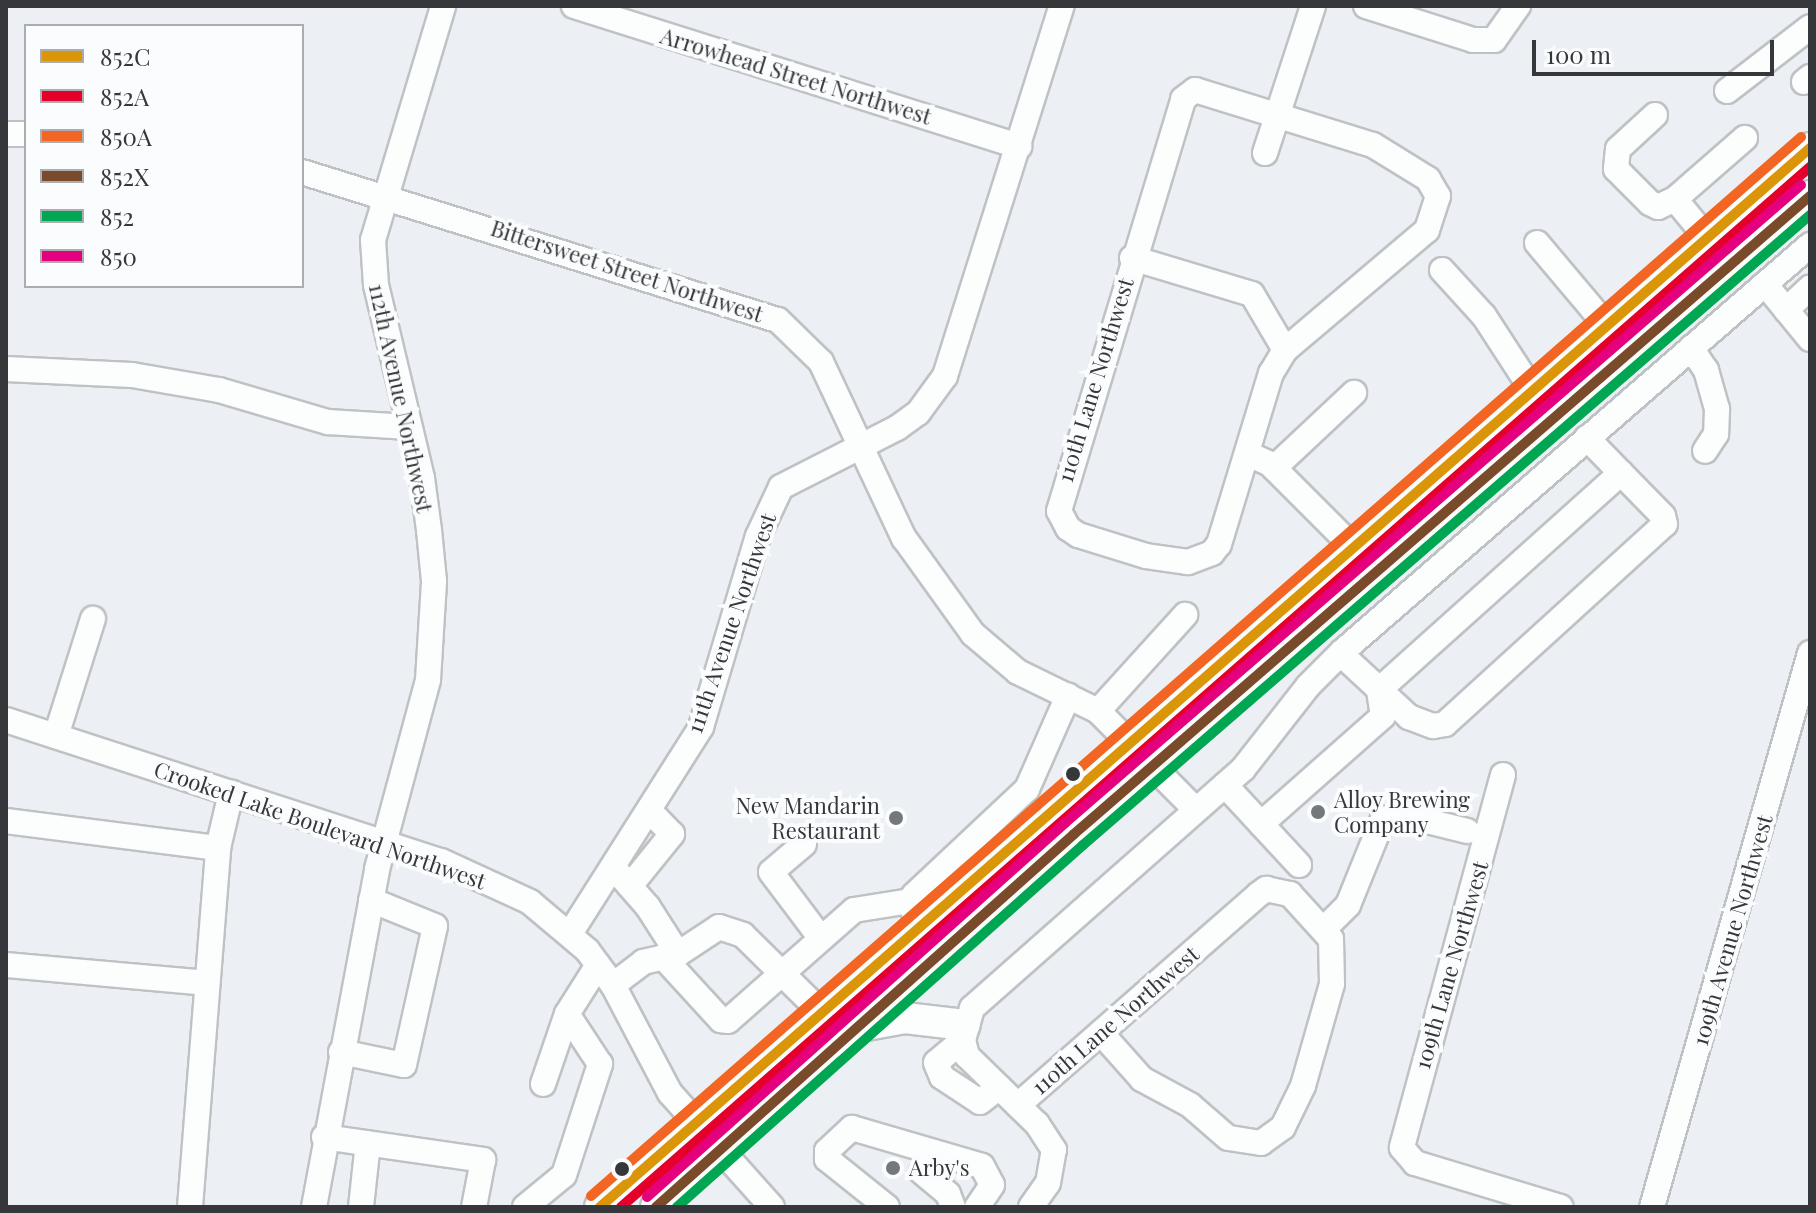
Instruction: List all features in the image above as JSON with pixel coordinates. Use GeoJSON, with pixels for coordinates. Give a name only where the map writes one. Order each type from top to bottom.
{"type":"FeatureCollection","features":[{"type":"Feature","properties":{"kind":"main road"},"geometry":{"type":"LineString","coordinates":[[600,1207],[823,1014],[916,914],[1132,743],[1810,148]]}},
{"type":"Feature","properties":{"kind":"main road"},"geometry":{"type":"LineString","coordinates":[[656,1207],[1627,350],[1810,196]]}},
{"type":"Feature","properties":{"kind":"main road"},"geometry":{"type":"LineString","coordinates":[[860,1026],[905,1018],[964,1033]]}},
{"type":"Feature","properties":{"kind":"street","name":"112th Avenue Northwest"},"geometry":{"type":"LineString","coordinates":[[314,1207],[324,1137],[371,900],[419,728],[432,636],[429,530],[373,264],[376,221],[443,6]]}},
{"type":"Feature","properties":{"kind":"street","name":"Arrowhead Street Northwest"},"geometry":{"type":"LineString","coordinates":[[574,6],[1019,146]]}},
{"type":"Feature","properties":{"kind":"street","name":"111th Avenue Northwest"},"geometry":{"type":"LineString","coordinates":[[571,932],[701,727],[758,536],[781,487],[860,448],[918,413],[945,376],[1062,6]]}},
{"type":"Feature","properties":{"kind":"street"},"geometry":{"type":"LineString","coordinates":[[1265,153],[1313,6]]}},
{"type":"Feature","properties":{"kind":"street"},"geometry":{"type":"LineString","coordinates":[[1366,6],[1473,40],[1494,40],[1518,6]]}},
{"type":"Feature","properties":{"kind":"street"},"geometry":{"type":"LineString","coordinates":[[1800,6],[1810,18]]}},
{"type":"Feature","properties":{"kind":"street"},"geometry":{"type":"LineString","coordinates":[[1727,91],[1810,27]]}},
{"type":"Feature","properties":{"kind":"street","name":"110th Lane Northwest"},"geometry":{"type":"LineString","coordinates":[[1205,91],[1387,151],[1428,179],[1438,196],[1427,230],[1285,350],[1271,373],[1219,544],[1201,560],[1146,556],[1078,535],[1062,521],[1060,497],[1132,258],[1188,93],[1205,91]]}},
{"type":"Feature","properties":{"kind":"street"},"geometry":{"type":"LineString","coordinates":[[1655,115],[1618,149],[1616,169],[1650,203],[1658,207],[1675,199],[1745,138]]}},
{"type":"Feature","properties":{"kind":"street","name":"Bittersweet Street Northwest"},"geometry":{"type":"LineString","coordinates":[[304,173],[778,320],[821,362],[904,538],[973,634],[1018,672],[1098,711],[1195,809]]}},
{"type":"Feature","properties":{"kind":"street"},"geometry":{"type":"LineString","coordinates":[[1675,199],[1707,238]]}},
{"type":"Feature","properties":{"kind":"street"},"geometry":{"type":"LineString","coordinates":[[1537,243],[1627,350]]}},
{"type":"Feature","properties":{"kind":"street"},"geometry":{"type":"LineString","coordinates":[[999,1087],[980,1102],[942,1077],[936,1063],[964,1033],[983,997],[1225,785],[1341,654],[1810,245]]}},
{"type":"Feature","properties":{"kind":"street","name":"110th Lane Northwest"},"geometry":{"type":"LineString","coordinates":[[1132,258],[1252,294],[1285,350]]}},
{"type":"Feature","properties":{"kind":"street"},"geometry":{"type":"LineString","coordinates":[[1442,270],[1484,316],[1532,390]]}},
{"type":"Feature","properties":{"kind":"street"},"geometry":{"type":"LineString","coordinates":[[1765,284],[1810,339]]}},
{"type":"Feature","properties":{"kind":"street"},"geometry":{"type":"LineString","coordinates":[[1786,310],[1810,288]]}},
{"type":"Feature","properties":{"kind":"street"},"geometry":{"type":"LineString","coordinates":[[1691,348],[1706,370],[1717,409],[1716,434],[1705,451]]}},
{"type":"Feature","properties":{"kind":"street"},"geometry":{"type":"LineString","coordinates":[[6,369],[132,375],[219,390],[328,422],[409,427]]}},
{"type":"Feature","properties":{"kind":"street"},"geometry":{"type":"LineString","coordinates":[[1274,468],[1354,393]]}},
{"type":"Feature","properties":{"kind":"street"},"geometry":{"type":"LineString","coordinates":[[1341,654],[1409,717],[1433,726],[1445,724],[1665,524],[1663,516],[1587,438]]}},
{"type":"Feature","properties":{"kind":"street"},"geometry":{"type":"LineString","coordinates":[[1248,454],[1274,468],[1353,547]]}},
{"type":"Feature","properties":{"kind":"street"},"geometry":{"type":"LineString","coordinates":[[1379,690],[1621,473]]}},
{"type":"Feature","properties":{"kind":"street"},"geometry":{"type":"LineString","coordinates":[[1098,711],[1185,615]]}},
{"type":"Feature","properties":{"kind":"street"},"geometry":{"type":"LineString","coordinates":[[56,736],[93,619]]}},
{"type":"Feature","properties":{"kind":"street","name":"109th Avenue Northwest"},"geometry":{"type":"LineString","coordinates":[[1652,1207],[1810,653]]}},
{"type":"Feature","properties":{"kind":"street"},"geometry":{"type":"LineString","coordinates":[[1261,824],[1383,716],[1379,690]]}},
{"type":"Feature","properties":{"kind":"street"},"geometry":{"type":"LineString","coordinates":[[613,867],[630,886],[670,956],[721,1020],[728,1021],[854,910],[916,914],[1025,792],[1068,696]]}},
{"type":"Feature","properties":{"kind":"street","name":"Crooked Lake Boulevard Northwest"},"geometry":{"type":"LineString","coordinates":[[6,720],[385,842],[491,882],[571,932],[613,985],[665,1084],[719,1153],[772,1207]]}},
{"type":"Feature","properties":{"kind":"street","name":"109th Lane Northwest"},"geometry":{"type":"LineString","coordinates":[[1503,775],[1406,1125],[1405,1154],[1424,1166],[1561,1207]]}},
{"type":"Feature","properties":{"kind":"street"},"geometry":{"type":"LineString","coordinates":[[1225,785],[1299,865]]}},
{"type":"Feature","properties":{"kind":"street"},"geometry":{"type":"LineString","coordinates":[[190,1207],[218,848],[231,793]]}},
{"type":"Feature","properties":{"kind":"street"},"geometry":{"type":"LineString","coordinates":[[630,886],[672,834],[649,810]]}},
{"type":"Feature","properties":{"kind":"street"},"geometry":{"type":"LineString","coordinates":[[1101,1033],[1142,1079],[1190,1105],[1228,1138],[1261,1143],[1283,1127],[1303,1086],[1335,966],[1324,929],[1348,905],[1375,830],[1390,816],[1467,831]]}},
{"type":"Feature","properties":{"kind":"street"},"geometry":{"type":"LineString","coordinates":[[6,821],[218,848]]}},
{"type":"Feature","properties":{"kind":"street"},"geometry":{"type":"LineString","coordinates":[[804,844],[771,872],[820,937]]}},
{"type":"Feature","properties":{"kind":"street","name":"110th Lane Northwest"},"geometry":{"type":"LineString","coordinates":[[1018,1105],[1266,889],[1290,894],[1324,929]]}},
{"type":"Feature","properties":{"kind":"street"},"geometry":{"type":"LineString","coordinates":[[341,1052],[404,1065],[435,926],[371,900]]}},
{"type":"Feature","properties":{"kind":"street"},"geometry":{"type":"LineString","coordinates":[[613,985],[643,962],[670,956],[719,927],[743,935],[823,1014]]}},
{"type":"Feature","properties":{"kind":"street"},"geometry":{"type":"LineString","coordinates":[[6,965],[207,983]]}},
{"type":"Feature","properties":{"kind":"street"},"geometry":{"type":"LineString","coordinates":[[543,1084],[567,1014],[598,965]]}},
{"type":"Feature","properties":{"kind":"street"},"geometry":{"type":"LineString","coordinates":[[525,1207],[564,1175],[600,1064],[567,1014]]}},
{"type":"Feature","properties":{"kind":"street"},"geometry":{"type":"LineString","coordinates":[[964,1033],[967,1056],[1018,1105],[1054,1150],[1048,1183],[1031,1207]]}},
{"type":"Feature","properties":{"kind":"street"},"geometry":{"type":"LineString","coordinates":[[887,1207],[835,1168],[827,1151],[858,1127],[982,1166],[992,1185],[977,1207]]}},
{"type":"Feature","properties":{"kind":"street"},"geometry":{"type":"LineString","coordinates":[[324,1137],[483,1160],[474,1207]]}},
{"type":"Feature","properties":{"kind":"street"},"geometry":{"type":"LineString","coordinates":[[361,1207],[368,1143]]}},
{"type":"Feature","properties":{"kind":"street"},"geometry":{"type":"LineString","coordinates":[[922,1172],[948,1194],[953,1207]]}},
{"type":"Feature","properties":{"kind":"transit line","name":"850A"},"geometry":{"type":"LineString","coordinates":[[591,1196],[1801,137]]}},
{"type":"Feature","properties":{"kind":"transit line","name":"852C"},"geometry":{"type":"LineString","coordinates":[[600,1207],[1810,148]]}},
{"type":"Feature","properties":{"kind":"transit line","name":"852A"},"geometry":{"type":"LineString","coordinates":[[621,1207],[1810,167]]}},
{"type":"Feature","properties":{"kind":"transit line","name":"850"},"geometry":{"type":"LineString","coordinates":[[647,1197],[1065,823],[1801,185]]}},
{"type":"Feature","properties":{"kind":"transit line","name":"852X"},"geometry":{"type":"LineString","coordinates":[[656,1207],[1074,834],[1810,196]]}},
{"type":"Feature","properties":{"kind":"transit line","name":"852"},"geometry":{"type":"LineString","coordinates":[[677,1207],[1083,845],[1810,215]]}},
{"type":"Feature","properties":{"kind":"place","name":"Alloy Brewing Company"},"geometry":{"type":"Point","coordinates":[1318,812]}},
{"type":"Feature","properties":{"kind":"place","name":"New Mandarin Restaurant"},"geometry":{"type":"Point","coordinates":[896,818]}},
{"type":"Feature","properties":{"kind":"place","name":"Arby's"},"geometry":{"type":"Point","coordinates":[893,1168]}}]}
